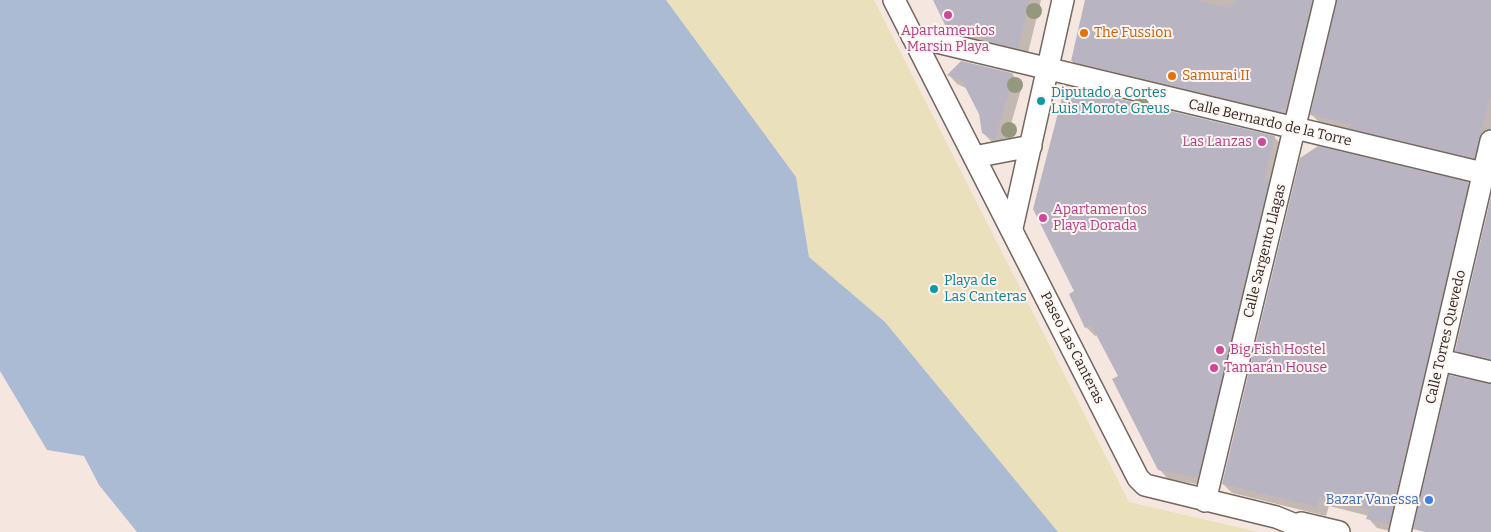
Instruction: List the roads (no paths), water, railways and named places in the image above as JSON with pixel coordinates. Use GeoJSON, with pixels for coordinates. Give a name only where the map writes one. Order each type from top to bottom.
{"type":"FeatureCollection","features":[{"type":"Feature","properties":{"kind":"street","name":"Paseo Las Canteras"},"geometry":{"type":"LineString","coordinates":[[894,0],[1138,478],[1146,485],[1276,517],[1313,532]]}},
{"type":"Feature","properties":{"kind":"street"},"geometry":{"type":"LineString","coordinates":[[1012,228],[1063,0]]}},
{"type":"Feature","properties":{"kind":"street","name":"Calle Sargento Llagas"},"geometry":{"type":"LineString","coordinates":[[1205,501],[1295,129],[1324,0]]}},
{"type":"Feature","properties":{"kind":"street","name":"Calle Bernardo de la Torre"},"geometry":{"type":"LineString","coordinates":[[912,36],[1487,174]]}},
{"type":"Feature","properties":{"kind":"street","name":"Calle Torres Quevedo"},"geometry":{"type":"LineString","coordinates":[[1400,532],[1440,360],[1487,174],[1491,141]]}},
{"type":"Feature","properties":{"kind":"street"},"geometry":{"type":"LineString","coordinates":[[974,157],[1030,146]]}},
{"type":"Feature","properties":{"kind":"street"},"geometry":{"type":"LineString","coordinates":[[1440,360],[1491,372]]}},
{"type":"Feature","properties":{"kind":"street"},"geometry":{"type":"LineString","coordinates":[[1276,517],[1339,532]]}},
{"type":"Feature","properties":{"kind":"water"},"geometry":{"type":"Polygon","coordinates":[[[0,0],[666,0],[796,177],[809,257],[885,322],[1058,532],[137,532],[99,485],[84,456],[47,450],[0,371],[0,0]]]}},
{"type":"Feature","properties":{"kind":"place","name":"Apartamentos Marsin Playa"},"geometry":{"type":"Point","coordinates":[948,15]}},
{"type":"Feature","properties":{"kind":"place","name":"The Fussion"},"geometry":{"type":"Point","coordinates":[1084,33]}},
{"type":"Feature","properties":{"kind":"place","name":"Samurai II"},"geometry":{"type":"Point","coordinates":[1172,76]}},
{"type":"Feature","properties":{"kind":"place","name":"Diputado a Cortes Luis Morote Greus"},"geometry":{"type":"Point","coordinates":[1041,101]}},
{"type":"Feature","properties":{"kind":"place","name":"Las Lanzas"},"geometry":{"type":"Point","coordinates":[1262,142]}},
{"type":"Feature","properties":{"kind":"place","name":"Apartamentos Playa Dorada"},"geometry":{"type":"Point","coordinates":[1043,218]}},
{"type":"Feature","properties":{"kind":"place","name":"Playa de Las Canteras"},"geometry":{"type":"Point","coordinates":[934,289]}},
{"type":"Feature","properties":{"kind":"place","name":"Big Fish Hostel"},"geometry":{"type":"Point","coordinates":[1220,350]}},
{"type":"Feature","properties":{"kind":"place","name":"Tamarán House"},"geometry":{"type":"Point","coordinates":[1214,368]}},
{"type":"Feature","properties":{"kind":"place","name":"Bazar Vanessa"},"geometry":{"type":"Point","coordinates":[1429,500]}}]}
